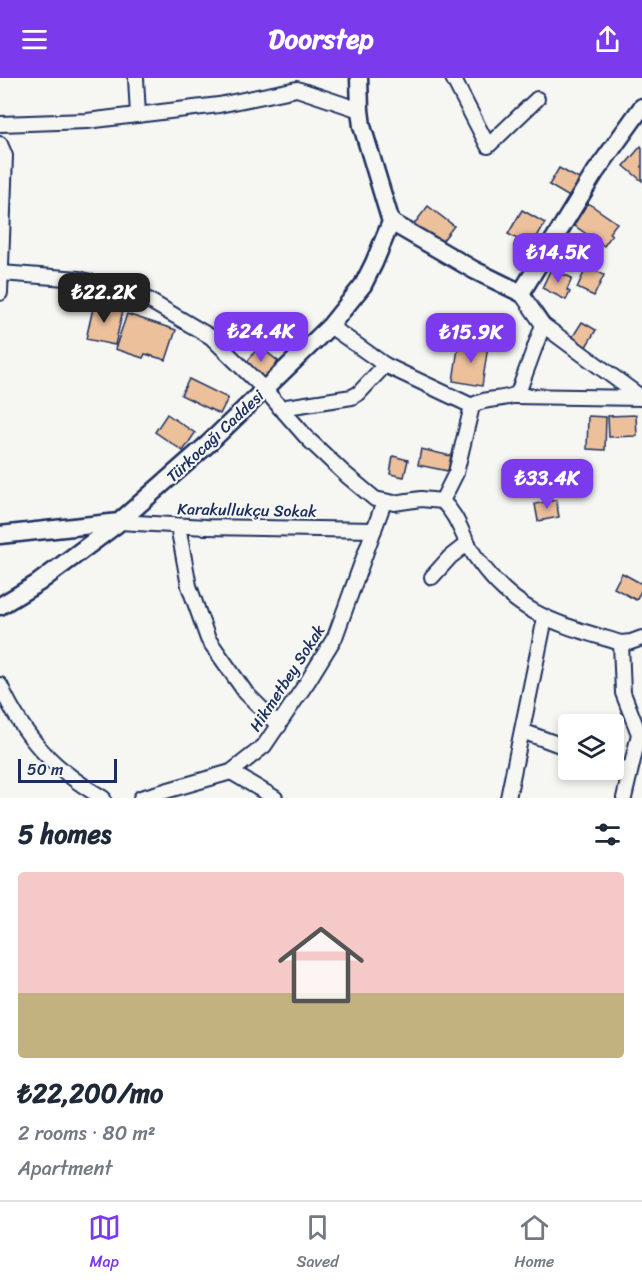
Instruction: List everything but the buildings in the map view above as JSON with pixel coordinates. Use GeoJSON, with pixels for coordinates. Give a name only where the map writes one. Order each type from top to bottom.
{"type":"FeatureCollection","features":[{"type":"Feature","properties":{"kind":"street"},"geometry":{"type":"LineString","coordinates":[[136,78],[138,115]]}},
{"type":"Feature","properties":{"kind":"street"},"geometry":{"type":"LineString","coordinates":[[359,78],[360,110],[391,222],[474,270],[521,293],[543,325],[642,398]]}},
{"type":"Feature","properties":{"kind":"street"},"geometry":{"type":"LineString","coordinates":[[453,78],[488,146],[537,99]]}},
{"type":"Feature","properties":{"kind":"street"},"geometry":{"type":"LineString","coordinates":[[0,124],[87,121],[138,115],[219,105],[297,89],[360,110]]}},
{"type":"Feature","properties":{"kind":"street"},"geometry":{"type":"LineString","coordinates":[[521,293],[594,174],[642,107]]}},
{"type":"Feature","properties":{"kind":"street"},"geometry":{"type":"LineString","coordinates":[[0,144],[5,156],[0,292]]}},
{"type":"Feature","properties":{"kind":"street","name":"Türkocağı Caddesi"},"geometry":{"type":"LineString","coordinates":[[0,606],[38,583],[119,522],[200,452],[265,390],[330,326],[363,285],[391,222]]}},
{"type":"Feature","properties":{"kind":"street"},"geometry":{"type":"LineString","coordinates":[[1,273],[79,279],[143,297],[211,337],[345,474],[375,499],[394,503],[430,498],[442,501],[457,518],[468,543],[488,574],[522,606],[545,618],[621,643],[642,638]]}},
{"type":"Feature","properties":{"kind":"street"},"geometry":{"type":"LineString","coordinates":[[513,396],[521,390],[543,325]]}},
{"type":"Feature","properties":{"kind":"street"},"geometry":{"type":"LineString","coordinates":[[330,326],[385,365],[472,406]]}},
{"type":"Feature","properties":{"kind":"street"},"geometry":{"type":"LineString","coordinates":[[280,408],[352,397],[359,393],[385,365]]}},
{"type":"Feature","properties":{"kind":"street"},"geometry":{"type":"LineString","coordinates":[[472,406],[484,400],[513,396],[642,398]]}},
{"type":"Feature","properties":{"kind":"street"},"geometry":{"type":"LineString","coordinates":[[442,501],[456,474],[472,406]]}},
{"type":"Feature","properties":{"kind":"street","name":"Hikmetbey Sokak"},"geometry":{"type":"LineString","coordinates":[[141,798],[231,772],[264,746],[335,638],[384,502]]}},
{"type":"Feature","properties":{"kind":"street"},"geometry":{"type":"LineString","coordinates":[[0,536],[119,522]]}},
{"type":"Feature","properties":{"kind":"street","name":"Karakullukçu Sokak"},"geometry":{"type":"LineString","coordinates":[[119,522],[178,526],[374,530]]}},
{"type":"Feature","properties":{"kind":"street"},"geometry":{"type":"LineString","coordinates":[[178,526],[189,586],[208,639],[246,693],[279,726]]}},
{"type":"Feature","properties":{"kind":"street"},"geometry":{"type":"LineString","coordinates":[[432,577],[450,557],[468,543]]}},
{"type":"Feature","properties":{"kind":"street"},"geometry":{"type":"LineString","coordinates":[[508,798],[545,618]]}},
{"type":"Feature","properties":{"kind":"street"},"geometry":{"type":"LineString","coordinates":[[621,643],[623,693],[639,734],[624,798]]}},
{"type":"Feature","properties":{"kind":"street"},"geometry":{"type":"LineString","coordinates":[[0,685],[36,746],[79,784],[103,798]]}},
{"type":"Feature","properties":{"kind":"street"},"geometry":{"type":"LineString","coordinates":[[522,731],[558,744]]}},
{"type":"Feature","properties":{"kind":"street"},"geometry":{"type":"LineString","coordinates":[[624,769],[629,771]]}},
{"type":"Feature","properties":{"kind":"street"},"geometry":{"type":"LineString","coordinates":[[231,772],[275,798]]}}]}
